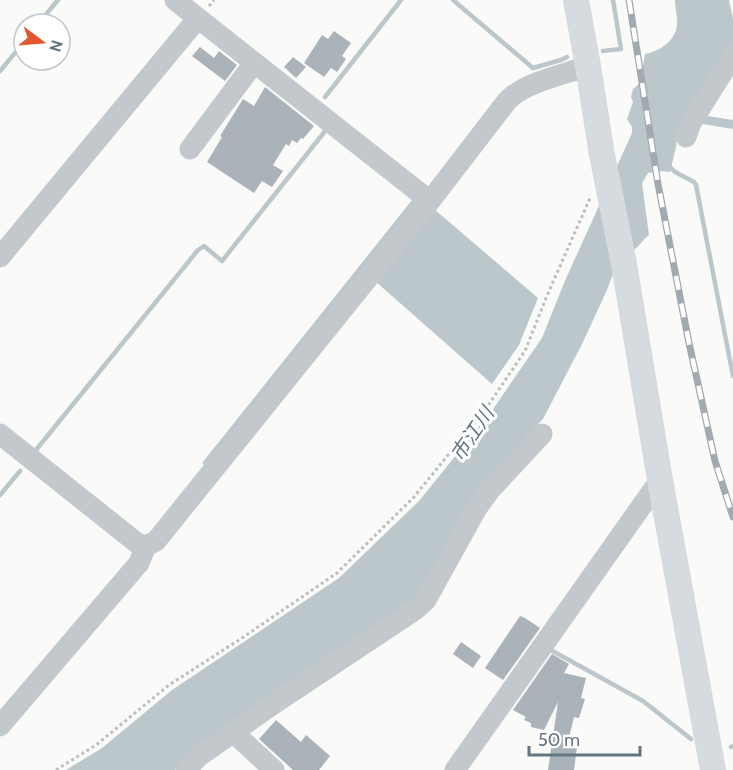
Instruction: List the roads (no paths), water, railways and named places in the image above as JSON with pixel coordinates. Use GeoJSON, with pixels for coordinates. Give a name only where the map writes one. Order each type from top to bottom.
{"type":"FeatureCollection","features":[{"type":"Feature","properties":{"kind":"main road"},"geometry":{"type":"LineString","coordinates":[[576,0],[713,770]]}},
{"type":"Feature","properties":{"kind":"street"},"geometry":{"type":"LineString","coordinates":[[175,0],[430,201]]}},
{"type":"Feature","properties":{"kind":"street"},"geometry":{"type":"LineString","coordinates":[[0,257],[198,18]]}},
{"type":"Feature","properties":{"kind":"street"},"geometry":{"type":"LineString","coordinates":[[692,123],[733,56]]}},
{"type":"Feature","properties":{"kind":"street"},"geometry":{"type":"LineString","coordinates":[[190,149],[254,63]]}},
{"type":"Feature","properties":{"kind":"street"},"geometry":{"type":"LineString","coordinates":[[0,726],[139,563],[146,546],[156,541],[430,201],[507,101],[526,87],[588,66]]}},
{"type":"Feature","properties":{"kind":"street"},"geometry":{"type":"LineString","coordinates":[[0,434],[137,543],[146,546]]}},
{"type":"Feature","properties":{"kind":"street"},"geometry":{"type":"LineString","coordinates":[[186,770],[198,757],[415,610],[426,600],[477,508],[490,490],[542,434]]}},
{"type":"Feature","properties":{"kind":"street"},"geometry":{"type":"LineString","coordinates":[[455,770],[660,480]]}},
{"type":"Feature","properties":{"kind":"street"},"geometry":{"type":"LineString","coordinates":[[234,733],[274,770]]}},
{"type":"Feature","properties":{"kind":"waterway"},"geometry":{"type":"LineString","coordinates":[[48,12],[58,0]]}},
{"type":"Feature","properties":{"kind":"waterway"},"geometry":{"type":"LineString","coordinates":[[325,97],[401,0]]}},
{"type":"Feature","properties":{"kind":"waterway"},"geometry":{"type":"LineString","coordinates":[[453,0],[533,68],[567,57]]}},
{"type":"Feature","properties":{"kind":"waterway"},"geometry":{"type":"LineString","coordinates":[[603,51],[621,49],[613,0]]}},
{"type":"Feature","properties":{"kind":"waterway"},"geometry":{"type":"LineString","coordinates":[[0,71],[12,56]]}},
{"type":"Feature","properties":{"kind":"waterway"},"geometry":{"type":"LineString","coordinates":[[36,450],[198,250],[204,246],[222,261],[326,130]]}},
{"type":"Feature","properties":{"kind":"waterway"},"geometry":{"type":"LineString","coordinates":[[671,168],[696,185],[733,376]]}},
{"type":"Feature","properties":{"kind":"waterway"},"geometry":{"type":"LineString","coordinates":[[205,463],[415,200]]}},
{"type":"Feature","properties":{"kind":"waterway"},"geometry":{"type":"LineString","coordinates":[[0,495],[20,471]]}},
{"type":"Feature","properties":{"kind":"waterway"},"geometry":{"type":"LineString","coordinates":[[549,649],[643,701],[691,739]]}},
{"type":"Feature","properties":{"kind":"railway"},"geometry":{"type":"LineString","coordinates":[[629,0],[658,184],[689,343],[715,461],[733,517]]}},
{"type":"Feature","properties":{"kind":"water label","name":"市江川"},"geometry":{"type":"Point","coordinates":[472,434]}}]}
